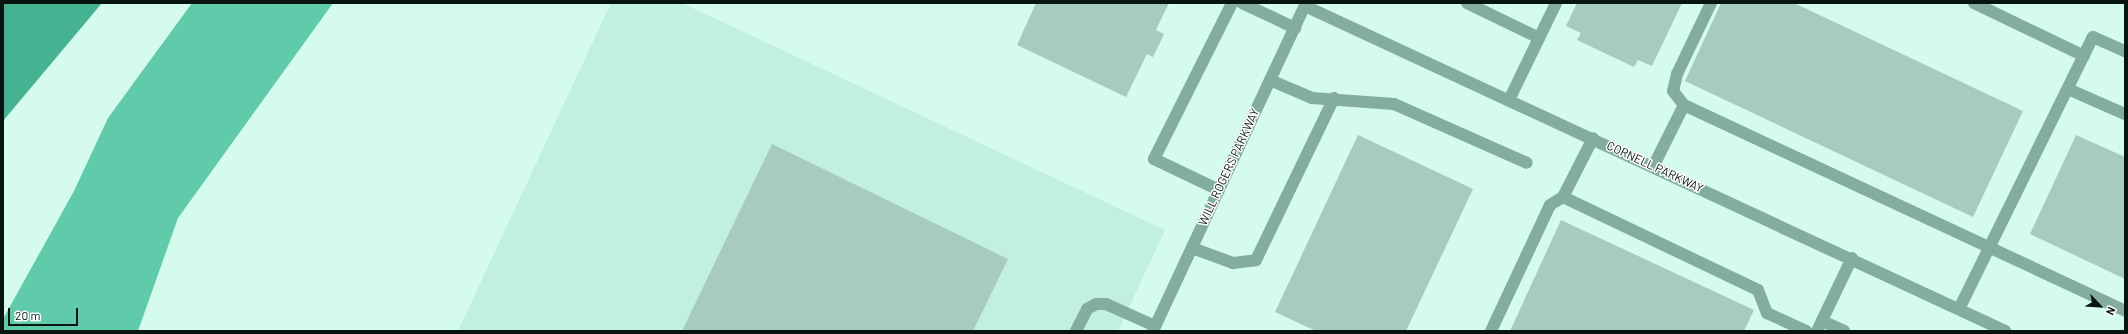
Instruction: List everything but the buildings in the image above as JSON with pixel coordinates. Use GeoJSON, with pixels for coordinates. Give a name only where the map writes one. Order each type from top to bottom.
{"type":"FeatureCollection","features":[{"type":"Feature","properties":{"kind":"street"},"geometry":{"type":"LineString","coordinates":[[1219,190],[1154,159],[1232,3]]}},
{"type":"Feature","properties":{"kind":"street"},"geometry":{"type":"LineString","coordinates":[[1242,3],[1295,28]]}},
{"type":"Feature","properties":{"kind":"street"},"geometry":{"type":"LineString","coordinates":[[1467,3],[1539,38]]}},
{"type":"Feature","properties":{"kind":"street"},"geometry":{"type":"LineString","coordinates":[[1509,100],[1556,3]]}},
{"type":"Feature","properties":{"kind":"street"},"geometry":{"type":"LineString","coordinates":[[1711,3],[1677,74],[1673,91],[1684,105],[2125,311]]}},
{"type":"Feature","properties":{"kind":"street"},"geometry":{"type":"LineString","coordinates":[[1974,3],[2084,56]]}},
{"type":"Feature","properties":{"kind":"street","name":"WILL ROGERS PARKWAY"},"geometry":{"type":"LineString","coordinates":[[1154,329],[1305,4]]}},
{"type":"Feature","properties":{"kind":"street","name":"CORNELL PARKWAY"},"geometry":{"type":"LineString","coordinates":[[1305,4],[1653,167],[1852,258],[2004,331]]}},
{"type":"Feature","properties":{"kind":"street"},"geometry":{"type":"LineString","coordinates":[[1959,309],[2093,38],[2125,51]]}},
{"type":"Feature","properties":{"kind":"street"},"geometry":{"type":"LineString","coordinates":[[1270,80],[1312,98],[1334,98],[1394,104],[1527,163]]}},
{"type":"Feature","properties":{"kind":"street"},"geometry":{"type":"LineString","coordinates":[[2068,89],[2125,114]]}},
{"type":"Feature","properties":{"kind":"street"},"geometry":{"type":"LineString","coordinates":[[1192,248],[1233,263],[1256,260],[1334,98]]}},
{"type":"Feature","properties":{"kind":"street"},"geometry":{"type":"LineString","coordinates":[[1653,167],[1684,105]]}},
{"type":"Feature","properties":{"kind":"street"},"geometry":{"type":"LineString","coordinates":[[1491,331],[1550,205],[1563,198],[1593,138]]}},
{"type":"Feature","properties":{"kind":"street"},"geometry":{"type":"LineString","coordinates":[[1563,198],[1758,290],[1767,313],[1806,331]]}},
{"type":"Feature","properties":{"kind":"street"},"geometry":{"type":"LineString","coordinates":[[1844,331],[1820,326],[1852,258]]}},
{"type":"Feature","properties":{"kind":"street"},"geometry":{"type":"LineString","coordinates":[[1076,331],[1086,309],[1096,304],[1106,304],[1154,329]]}},
{"type":"Feature","properties":{"kind":"shaded area"},"geometry":{"type":"Polygon","coordinates":[[[3,3],[102,3],[3,121],[3,3]]]}},
{"type":"Feature","properties":{"kind":"shaded area"},"geometry":{"type":"Polygon","coordinates":[[[192,3],[333,3],[178,218],[138,331],[3,331],[3,319],[74,191],[108,118],[192,3]]]}},
{"type":"Feature","properties":{"kind":"shaded area"},"geometry":{"type":"Polygon","coordinates":[[[611,3],[682,3],[1165,230],[1118,331],[458,331],[611,3]]]}}]}
